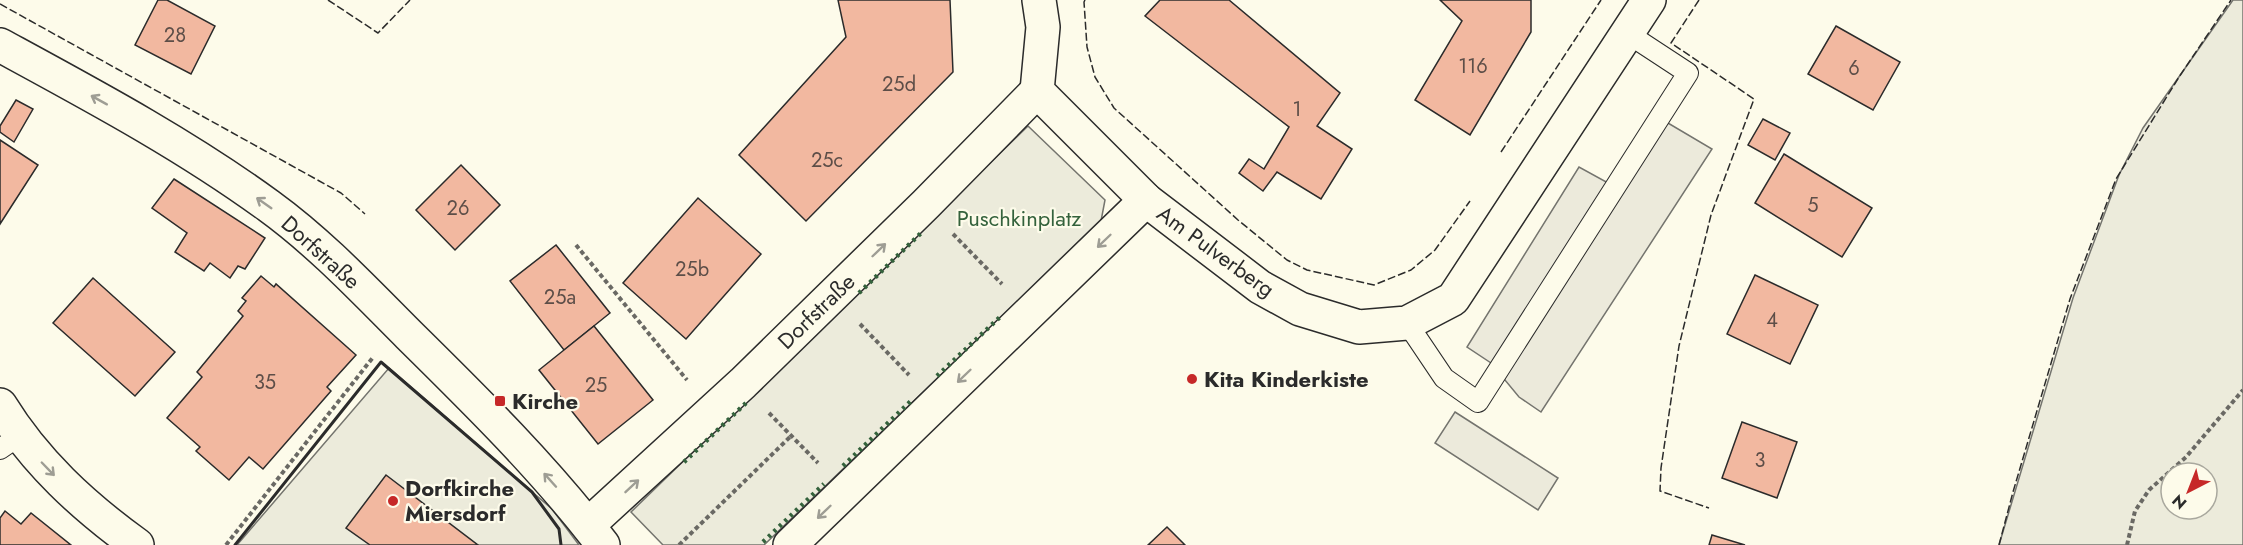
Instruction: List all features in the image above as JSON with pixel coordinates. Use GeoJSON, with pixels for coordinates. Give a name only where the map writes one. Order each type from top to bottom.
{"type":"FeatureCollection","features":[{"type":"Feature","properties":{"kind":"street"},"geometry":{"type":"LineString","coordinates":[[1038,91],[1043,27],[1039,0]]}},
{"type":"Feature","properties":{"kind":"street","name":"Am Pulverberg"},"geometry":{"type":"LineString","coordinates":[[1038,91],[1146,200],[1260,287],[1300,309],[1359,327],[1407,323],[1453,299],[1648,0]]}},
{"type":"Feature","properties":{"kind":"street","name":"Dorfstraße"},"geometry":{"type":"LineString","coordinates":[[0,45],[185,148],[269,206],[337,263],[491,415],[596,535],[713,411],[926,204],[1038,91]]}},
{"type":"Feature","properties":{"kind":"street"},"geometry":{"type":"LineString","coordinates":[[790,545],[1146,200]]}},
{"type":"Feature","properties":{"kind":"street"},"geometry":{"type":"LineString","coordinates":[[0,405],[9,442],[46,467],[97,516],[137,545]]}},
{"type":"Feature","properties":{"kind":"lane"},"geometry":{"type":"LineString","coordinates":[[1407,323],[1444,378],[1478,402],[1688,73],[1627,33]]}},
{"type":"Feature","properties":{"kind":"path"},"geometry":{"type":"LineString","coordinates":[[926,204],[1030,313]]}},
{"type":"Feature","properties":{"kind":"path"},"geometry":{"type":"LineString","coordinates":[[576,245],[713,411]]}},
{"type":"Feature","properties":{"kind":"path"},"geometry":{"type":"LineString","coordinates":[[832,296],[937,403]]}},
{"type":"Feature","properties":{"kind":"path"},"geometry":{"type":"LineString","coordinates":[[226,545],[382,346],[401,327]]}},
{"type":"Feature","properties":{"kind":"path"},"geometry":{"type":"LineString","coordinates":[[742,383],[846,491]]}},
{"type":"Feature","properties":{"kind":"path"},"geometry":{"type":"LineString","coordinates":[[2127,545],[2135,511],[2149,490],[2186,457],[2243,390]]}},
{"type":"Feature","properties":{"kind":"path"},"geometry":{"type":"LineString","coordinates":[[679,545],[791,436]]}},
{"type":"Feature","properties":{"kind":"green space"},"geometry":{"type":"Polygon","coordinates":[[[2233,0],[2243,0],[2243,545],[1999,545],[2073,298],[2119,175],[2143,128],[2233,0]]]}},
{"type":"Feature","properties":{"kind":"green space","name":"Puschkinplatz"},"geometry":{"type":"Polygon","coordinates":[[[1028,126],[1105,200],[1101,221],[764,545],[663,545],[631,512],[1028,126]]]}},
{"type":"Feature","properties":{"kind":"green space"},"geometry":{"type":"Polygon","coordinates":[[[389,368],[552,509],[579,545],[237,545],[389,368]]]}},
{"type":"Feature","properties":{"kind":"shaded area"},"geometry":{"type":"Polygon","coordinates":[[[1651,113],[1712,149],[1541,412],[1519,397],[1491,363],[1467,347],[1579,167],[1608,183],[1651,113]]]}},
{"type":"Feature","properties":{"kind":"shaded area"},"geometry":{"type":"Polygon","coordinates":[[[1455,412],[1558,478],[1538,510],[1435,443],[1455,412]]]}},
{"type":"Feature","properties":{"kind":"building"},"geometry":{"type":"Polygon","coordinates":[[[158,0],[167,0],[215,26],[191,74],[135,45],[158,0]]]}},
{"type":"Feature","properties":{"kind":"building"},"geometry":{"type":"Polygon","coordinates":[[[838,0],[950,0],[953,72],[806,221],[739,155],[846,37],[838,0]]]}},
{"type":"Feature","properties":{"kind":"building"},"geometry":{"type":"Polygon","coordinates":[[[1160,0],[1229,0],[1340,93],[1317,126],[1352,149],[1321,199],[1277,172],[1263,191],[1239,173],[1249,159],[1264,169],[1289,127],[1145,16],[1160,0]]]}},
{"type":"Feature","properties":{"kind":"building"},"geometry":{"type":"Polygon","coordinates":[[[1440,0],[1531,0],[1531,32],[1470,135],[1415,100],[1462,21],[1440,0]]]}},
{"type":"Feature","properties":{"kind":"building"},"geometry":{"type":"Polygon","coordinates":[[[1836,26],[1900,62],[1873,110],[1808,74],[1836,26]]]}},
{"type":"Feature","properties":{"kind":"building"},"geometry":{"type":"Polygon","coordinates":[[[16,100],[33,109],[14,142],[0,132],[0,126],[16,100]]]}},
{"type":"Feature","properties":{"kind":"building"},"geometry":{"type":"Polygon","coordinates":[[[1763,119],[1790,133],[1775,160],[1748,145],[1763,119]]]}},
{"type":"Feature","properties":{"kind":"building"},"geometry":{"type":"Polygon","coordinates":[[[0,140],[38,165],[0,224],[0,140]]]}},
{"type":"Feature","properties":{"kind":"building"},"geometry":{"type":"Polygon","coordinates":[[[1784,154],[1872,208],[1842,257],[1755,203],[1784,154]]]}},
{"type":"Feature","properties":{"kind":"building"},"geometry":{"type":"Polygon","coordinates":[[[461,165],[500,205],[455,250],[416,210],[461,165]]]}},
{"type":"Feature","properties":{"kind":"building"},"geometry":{"type":"Polygon","coordinates":[[[174,179],[265,238],[245,269],[238,266],[230,278],[210,263],[204,271],[175,252],[187,233],[152,208],[174,179]]]}},
{"type":"Feature","properties":{"kind":"building"},"geometry":{"type":"Polygon","coordinates":[[[698,198],[761,254],[686,339],[623,283],[698,198]]]}},
{"type":"Feature","properties":{"kind":"building"},"geometry":{"type":"Polygon","coordinates":[[[556,245],[610,313],[564,350],[510,281],[556,245]]]}},
{"type":"Feature","properties":{"kind":"building"},"geometry":{"type":"Polygon","coordinates":[[[1755,275],[1818,305],[1790,364],[1727,334],[1755,275]]]}},
{"type":"Feature","properties":{"kind":"building"},"geometry":{"type":"Polygon","coordinates":[[[261,276],[274,287],[276,284],[356,355],[327,387],[331,391],[263,469],[249,457],[229,480],[196,451],[200,447],[167,418],[202,377],[197,372],[243,316],[238,311],[246,301],[242,298],[261,276]]]}},
{"type":"Feature","properties":{"kind":"building"},"geometry":{"type":"Polygon","coordinates":[[[93,278],[175,352],[135,396],[53,323],[93,278]]]}},
{"type":"Feature","properties":{"kind":"building"},"geometry":{"type":"Polygon","coordinates":[[[594,326],[653,400],[598,444],[539,370],[594,326]]]}},
{"type":"Feature","properties":{"kind":"building"},"geometry":{"type":"Polygon","coordinates":[[[1742,422],[1797,442],[1777,498],[1722,478],[1742,422]]]}},
{"type":"Feature","properties":{"kind":"building","name":"Dorfkirche Miersdorf"},"geometry":{"type":"Polygon","coordinates":[[[386,475],[478,545],[370,545],[346,528],[386,475]]]}},
{"type":"Feature","properties":{"kind":"building"},"geometry":{"type":"Polygon","coordinates":[[[5,511],[21,524],[31,513],[71,545],[0,545],[0,518],[5,511]]]}},
{"type":"Feature","properties":{"kind":"building"},"geometry":{"type":"Polygon","coordinates":[[[1167,527],[1185,545],[1148,545],[1167,527]]]}},
{"type":"Feature","properties":{"kind":"building"},"geometry":{"type":"Polygon","coordinates":[[[1712,535],[1745,545],[1709,545],[1712,535]]]}},
{"type":"Feature","properties":{"kind":"hedge"},"geometry":{"type":"LineString","coordinates":[[859,293],[921,233]]}},
{"type":"Feature","properties":{"kind":"hedge"},"geometry":{"type":"LineString","coordinates":[[937,376],[1000,317]]}},
{"type":"Feature","properties":{"kind":"hedge"},"geometry":{"type":"LineString","coordinates":[[843,466],[912,400]]}},
{"type":"Feature","properties":{"kind":"hedge"},"geometry":{"type":"LineString","coordinates":[[684,462],[746,403]]}},
{"type":"Feature","properties":{"kind":"hedge"},"geometry":{"type":"LineString","coordinates":[[763,542],[824,484]]}},
{"type":"Feature","properties":{"kind":"fence"},"geometry":{"type":"LineString","coordinates":[[328,0],[378,33],[410,0]]}},
{"type":"Feature","properties":{"kind":"fence"},"geometry":{"type":"LineString","coordinates":[[1085,0],[1087,47],[1095,77],[1114,108],[1238,220],[1287,260],[1307,270],[1374,285],[1411,270],[1435,250],[1470,201]]}},
{"type":"Feature","properties":{"kind":"fence"},"geometry":{"type":"LineString","coordinates":[[1501,152],[1601,0]]}},
{"type":"Feature","properties":{"kind":"fence"},"geometry":{"type":"LineString","coordinates":[[1699,0],[1671,43],[1754,99],[1711,215],[1679,346],[1661,468],[1660,491],[1709,508]]}},
{"type":"Feature","properties":{"kind":"fence"},"geometry":{"type":"LineString","coordinates":[[1999,545],[2070,299],[2116,179],[2179,77],[2231,0]]}},
{"type":"Feature","properties":{"kind":"fence"},"geometry":{"type":"LineString","coordinates":[[0,4],[341,193],[365,214]]}},
{"type":"Feature","properties":{"kind":"wall"},"geometry":{"type":"LineString","coordinates":[[235,545],[381,362],[532,492],[559,529],[561,545]]}},
{"type":"Feature","properties":{"kind":"place","name":"Kita Kinderkiste"},"geometry":{"type":"Point","coordinates":[1192,379]}},
{"type":"Feature","properties":{"kind":"place","name":"Kirche"},"geometry":{"type":"Point","coordinates":[500,401]}},
{"type":"Feature","properties":{"kind":"place","name":"Dorfkirche Miersdorf"},"geometry":{"type":"Point","coordinates":[393,501]}}]}
